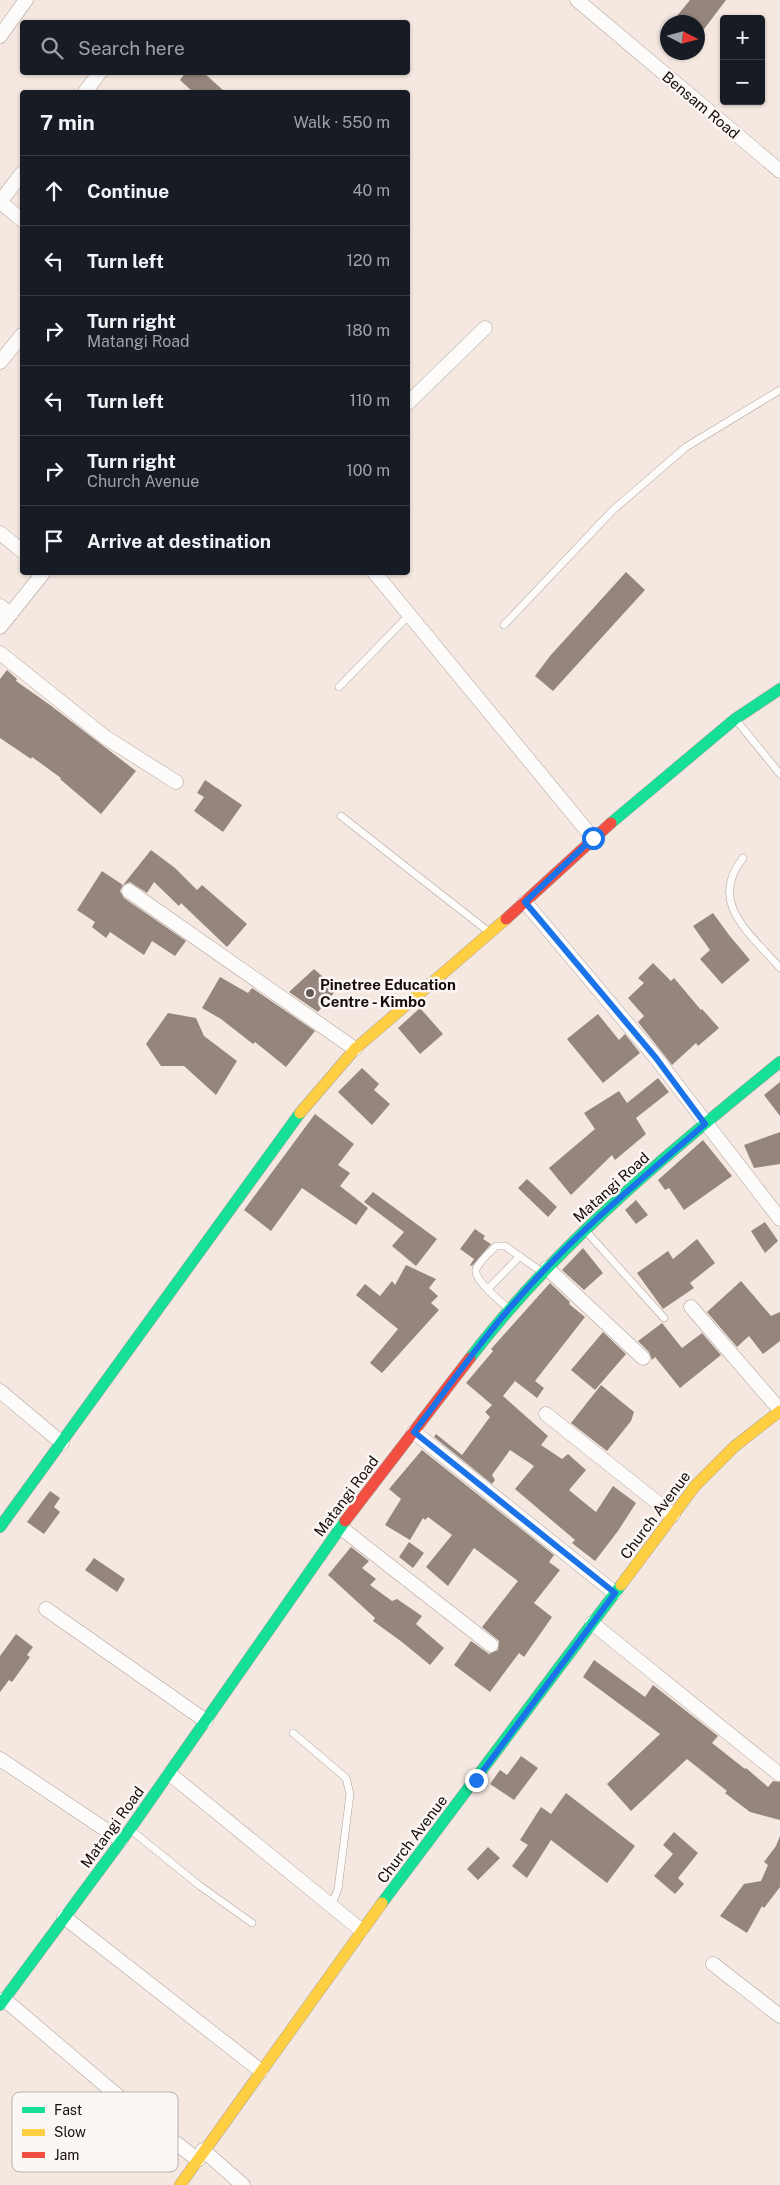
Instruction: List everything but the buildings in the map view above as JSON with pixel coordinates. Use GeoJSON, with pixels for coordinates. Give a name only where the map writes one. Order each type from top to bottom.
{"type":"FeatureCollection","features":[{"type":"Feature","properties":{"kind":"street"},"geometry":{"type":"LineString","coordinates":[[0,36],[26,0]]}},
{"type":"Feature","properties":{"kind":"street","name":"Bensam Road"},"geometry":{"type":"LineString","coordinates":[[577,0],[780,171]]}},
{"type":"Feature","properties":{"kind":"street"},"geometry":{"type":"LineString","coordinates":[[86,90],[98,75]]}},
{"type":"Feature","properties":{"kind":"street"},"geometry":{"type":"LineString","coordinates":[[20,176],[0,202],[2,209],[20,219]]}},
{"type":"Feature","properties":{"kind":"street"},"geometry":{"type":"LineString","coordinates":[[410,401],[484,328]]}},
{"type":"Feature","properties":{"kind":"street"},"geometry":{"type":"LineString","coordinates":[[0,362],[20,337]]}},
{"type":"Feature","properties":{"kind":"street"},"geometry":{"type":"LineString","coordinates":[[0,533],[20,549]]}},
{"type":"Feature","properties":{"kind":"street"},"geometry":{"type":"LineString","coordinates":[[0,627],[5,610],[41,575]]}},
{"type":"Feature","properties":{"kind":"street"},"geometry":{"type":"LineString","coordinates":[[377,575],[593,838]]}},
{"type":"Feature","properties":{"kind":"street"},"geometry":{"type":"LineString","coordinates":[[0,653],[105,737],[176,782]]}},
{"type":"Feature","properties":{"kind":"street"},"geometry":{"type":"LineString","coordinates":[[0,1527],[5,1511],[62,1443],[293,1122],[355,1048],[525,902],[593,838],[735,719],[780,689]]}},
{"type":"Feature","properties":{"kind":"street"},"geometry":{"type":"LineString","coordinates":[[129,891],[355,1048]]}},
{"type":"Feature","properties":{"kind":"street"},"geometry":{"type":"LineString","coordinates":[[525,902],[656,1058],[780,1219]]}},
{"type":"Feature","properties":{"kind":"street","name":"Matangi Road"},"geometry":{"type":"LineString","coordinates":[[2,2002],[170,1774],[340,1526],[414,1432],[480,1343],[509,1309],[585,1229],[705,1124],[780,1062]]}},
{"type":"Feature","properties":{"kind":"street"},"geometry":{"type":"LineString","coordinates":[[545,1270],[643,1358]]}},
{"type":"Feature","properties":{"kind":"street"},"geometry":{"type":"LineString","coordinates":[[691,1307],[780,1411]]}},
{"type":"Feature","properties":{"kind":"street"},"geometry":{"type":"LineString","coordinates":[[0,1391],[62,1443]]}},
{"type":"Feature","properties":{"kind":"street","name":"Church Avenue"},"geometry":{"type":"LineString","coordinates":[[180,2185],[361,1930],[695,1486],[749,1432],[780,1411]]}},
{"type":"Feature","properties":{"kind":"street"},"geometry":{"type":"LineString","coordinates":[[546,1414],[674,1515]]}},
{"type":"Feature","properties":{"kind":"street"},"geometry":{"type":"LineString","coordinates":[[414,1432],[615,1593]]}},
{"type":"Feature","properties":{"kind":"street"},"geometry":{"type":"LineString","coordinates":[[340,1526],[491,1645]]}},
{"type":"Feature","properties":{"kind":"street"},"geometry":{"type":"LineString","coordinates":[[46,1609],[206,1720]]}},
{"type":"Feature","properties":{"kind":"street"},"geometry":{"type":"LineString","coordinates":[[592,1623],[779,1774]]}},
{"type":"Feature","properties":{"kind":"street"},"geometry":{"type":"LineString","coordinates":[[0,1759],[126,1835]]}},
{"type":"Feature","properties":{"kind":"street"},"geometry":{"type":"LineString","coordinates":[[170,1774],[361,1930]]}},
{"type":"Feature","properties":{"kind":"street"},"geometry":{"type":"LineString","coordinates":[[64,1917],[261,2071]]}},
{"type":"Feature","properties":{"kind":"street"},"geometry":{"type":"LineString","coordinates":[[713,1964],[780,2016]]}},
{"type":"Feature","properties":{"kind":"street"},"geometry":{"type":"LineString","coordinates":[[2,2002],[112,2092]]}},
{"type":"Feature","properties":{"kind":"street"},"geometry":{"type":"LineString","coordinates":[[178,2141],[243,2185]]}},
{"type":"Feature","properties":{"kind":"lane"},"geometry":{"type":"LineString","coordinates":[[504,625],[612,511],[686,447],[780,390]]}},
{"type":"Feature","properties":{"kind":"lane"},"geometry":{"type":"LineString","coordinates":[[339,687],[410,614]]}},
{"type":"Feature","properties":{"kind":"lane"},"geometry":{"type":"LineString","coordinates":[[735,719],[780,774]]}},
{"type":"Feature","properties":{"kind":"lane"},"geometry":{"type":"LineString","coordinates":[[341,816],[489,932]]}},
{"type":"Feature","properties":{"kind":"lane"},"geometry":{"type":"LineString","coordinates":[[743,858],[733,871],[728,893],[733,912],[780,968]]}},
{"type":"Feature","properties":{"kind":"lane"},"geometry":{"type":"LineString","coordinates":[[585,1229],[664,1318]]}},
{"type":"Feature","properties":{"kind":"lane"},"geometry":{"type":"LineString","coordinates":[[509,1309],[478,1280],[475,1273],[496,1246],[506,1246],[545,1270]]}},
{"type":"Feature","properties":{"kind":"lane"},"geometry":{"type":"LineString","coordinates":[[488,1289],[520,1256]]}},
{"type":"Feature","properties":{"kind":"lane"},"geometry":{"type":"LineString","coordinates":[[293,1733],[346,1778],[349,1787],[350,1794],[340,1880],[331,1906]]}},
{"type":"Feature","properties":{"kind":"lane"},"geometry":{"type":"LineString","coordinates":[[126,1835],[252,1923]]}},
{"type":"Feature","properties":{"kind":"traffic: fast"},"geometry":{"type":"LineString","coordinates":[[611,823],[735,719],[780,689]]}},
{"type":"Feature","properties":{"kind":"traffic: fast"},"geometry":{"type":"LineString","coordinates":[[470,1358],[504,1316],[577,1238],[656,1165],[780,1062]]}},
{"type":"Feature","properties":{"kind":"traffic: fast"},"geometry":{"type":"LineString","coordinates":[[0,1527],[300,1113]]}},
{"type":"Feature","properties":{"kind":"traffic: fast"},"geometry":{"type":"LineString","coordinates":[[0,2005],[130,1829],[345,1521]]}},
{"type":"Feature","properties":{"kind":"traffic: fast"},"geometry":{"type":"LineString","coordinates":[[382,1903],[621,1585]]}},
{"type":"Feature","properties":{"kind":"traffic: slow"},"geometry":{"type":"LineString","coordinates":[[300,1113],[355,1049],[506,919]]}},
{"type":"Feature","properties":{"kind":"traffic: slow"},"geometry":{"type":"LineString","coordinates":[[621,1585],[695,1486],[735,1446],[780,1411]]}},
{"type":"Feature","properties":{"kind":"traffic: slow"},"geometry":{"type":"LineString","coordinates":[[180,2185],[382,1903]]}},
{"type":"Feature","properties":{"kind":"traffic: jam"},"geometry":{"type":"LineString","coordinates":[[506,919],[611,823]]}},
{"type":"Feature","properties":{"kind":"traffic: jam"},"geometry":{"type":"LineString","coordinates":[[345,1521],[470,1358]]}},
{"type":"Feature","properties":{"kind":"place","name":"Pinetree Education Centre - Kimbo"},"geometry":{"type":"Point","coordinates":[310,993]}},
{"type":"Feature","properties":{"kind":"route"},"geometry":{"type":"LineString","coordinates":[[476,1780],[615,1593],[414,1432],[480,1343],[524,1292],[585,1229],[705,1124],[656,1058],[525,902],[593,838]]}}]}
